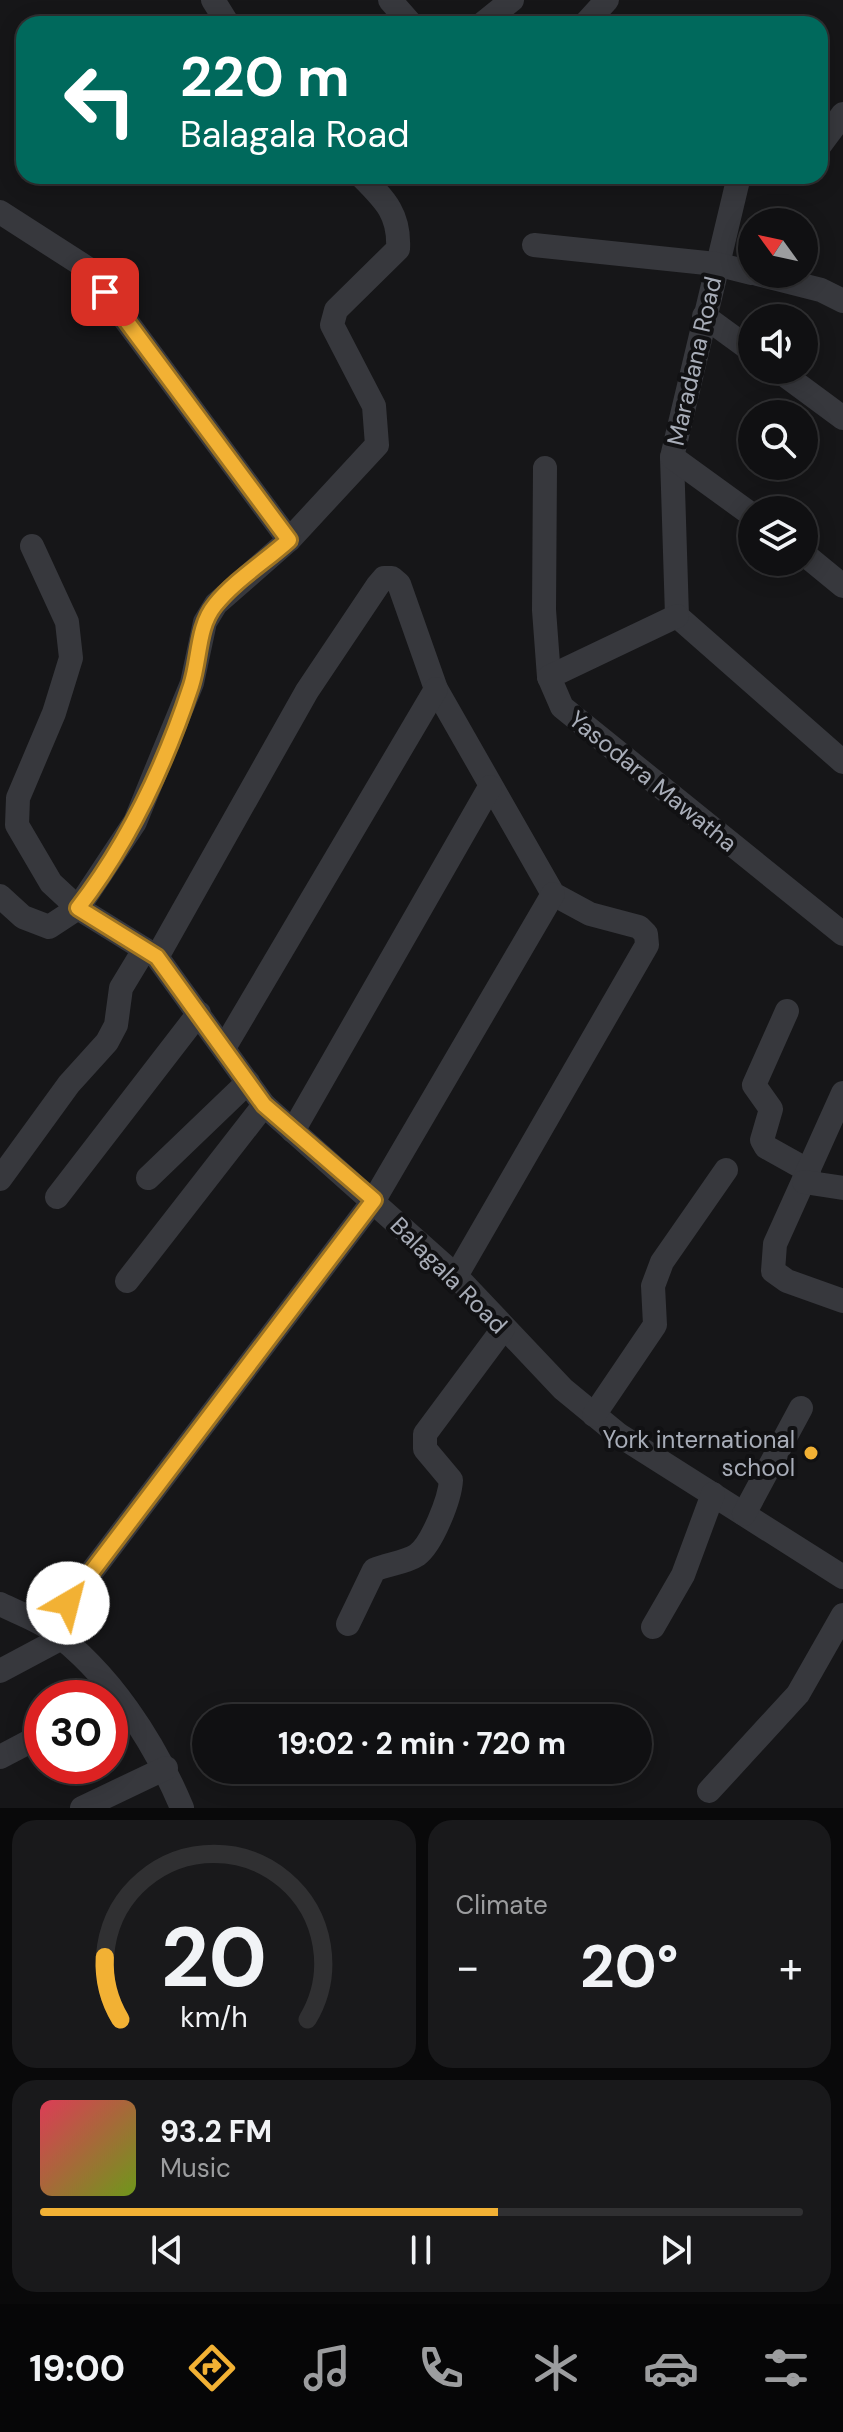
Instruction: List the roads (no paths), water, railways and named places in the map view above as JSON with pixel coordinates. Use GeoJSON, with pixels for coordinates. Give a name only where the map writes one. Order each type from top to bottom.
{"type":"FeatureCollection","features":[{"type":"Feature","properties":{"kind":"street"},"geometry":{"type":"LineString","coordinates":[[390,0],[404,16]]}},
{"type":"Feature","properties":{"kind":"street"},"geometry":{"type":"LineString","coordinates":[[492,16],[512,0]]}},
{"type":"Feature","properties":{"kind":"street"},"geometry":{"type":"LineString","coordinates":[[592,16],[607,0]]}},
{"type":"Feature","properties":{"kind":"street"},"geometry":{"type":"LineString","coordinates":[[828,134],[843,114]]}},
{"type":"Feature","properties":{"kind":"street"},"geometry":{"type":"LineString","coordinates":[[0,896],[23,917],[49,927],[78,908],[142,809],[192,683],[205,622],[216,604],[289,540],[377,445],[374,406],[332,325],[336,310],[398,249],[399,227],[392,206],[369,184]]}},
{"type":"Feature","properties":{"kind":"street","name":"Maradana Road"},"geometry":{"type":"LineString","coordinates":[[677,616],[672,457],[737,184]]}},
{"type":"Feature","properties":{"kind":"street"},"geometry":{"type":"LineString","coordinates":[[0,212],[87,268],[289,540]]}},
{"type":"Feature","properties":{"kind":"street"},"geometry":{"type":"LineString","coordinates":[[534,245],[716,264],[738,269]]}},
{"type":"Feature","properties":{"kind":"street"},"geometry":{"type":"LineString","coordinates":[[813,288],[843,301]]}},
{"type":"Feature","properties":{"kind":"street"},"geometry":{"type":"LineString","coordinates":[[704,316],[738,341]]}},
{"type":"Feature","properties":{"kind":"street"},"geometry":{"type":"LineString","coordinates":[[797,384],[843,418]]}},
{"type":"Feature","properties":{"kind":"street"},"geometry":{"type":"LineString","coordinates":[[672,457],[738,505]]}},
{"type":"Feature","properties":{"kind":"street"},"geometry":{"type":"LineString","coordinates":[[545,468],[544,610],[549,677],[677,616],[843,762]]}},
{"type":"Feature","properties":{"kind":"street","name":"Balagala Road"},"geometry":{"type":"LineString","coordinates":[[32,546],[67,622],[71,658],[54,713],[18,798],[17,825],[51,883],[78,908],[150,953],[199,1013],[264,1105],[456,1276],[563,1389],[594,1415],[843,1577]]}},
{"type":"Feature","properties":{"kind":"street"},"geometry":{"type":"LineString","coordinates":[[818,565],[843,586]]}},
{"type":"Feature","properties":{"kind":"street"},"geometry":{"type":"LineString","coordinates":[[0,1179],[69,1084],[107,1042],[116,1025],[121,988],[150,953],[307,691],[384,578],[392,578],[399,584],[436,689],[553,894],[590,914],[639,927],[646,934],[647,945],[456,1276]]}},
{"type":"Feature","properties":{"kind":"street","name":"Yasodara Mawatha"},"geometry":{"type":"LineString","coordinates":[[549,677],[562,707],[843,934]]}},
{"type":"Feature","properties":{"kind":"street"},"geometry":{"type":"LineString","coordinates":[[224,1048],[436,689]]}},
{"type":"Feature","properties":{"kind":"street"},"geometry":{"type":"LineString","coordinates":[[293,1131],[490,787]]}},
{"type":"Feature","properties":{"kind":"street"},"geometry":{"type":"LineString","coordinates":[[0,1671],[54,1634],[374,1200],[553,894]]}},
{"type":"Feature","properties":{"kind":"street"},"geometry":{"type":"LineString","coordinates":[[787,1011],[754,1085],[771,1109],[762,1140],[766,1147],[806,1176],[843,1188]]}},
{"type":"Feature","properties":{"kind":"street"},"geometry":{"type":"LineString","coordinates":[[57,1197],[199,1013]]}},
{"type":"Feature","properties":{"kind":"street"},"geometry":{"type":"LineString","coordinates":[[148,1178],[248,1082]]}},
{"type":"Feature","properties":{"kind":"street"},"geometry":{"type":"LineString","coordinates":[[843,1093],[775,1244],[773,1271],[787,1281],[843,1301]]}},
{"type":"Feature","properties":{"kind":"street"},"geometry":{"type":"LineString","coordinates":[[127,1281],[264,1105]]}},
{"type":"Feature","properties":{"kind":"street"},"geometry":{"type":"LineString","coordinates":[[594,1415],[655,1325],[653,1286],[662,1262],[726,1170]]}},
{"type":"Feature","properties":{"kind":"street"},"geometry":{"type":"LineString","coordinates":[[348,1624],[374,1570],[419,1554],[437,1523],[450,1495],[451,1480],[425,1449],[425,1434],[503,1329]]}},
{"type":"Feature","properties":{"kind":"street"},"geometry":{"type":"LineString","coordinates":[[744,1514],[801,1408]]}},
{"type":"Feature","properties":{"kind":"street"},"geometry":{"type":"LineString","coordinates":[[653,1627],[683,1575],[713,1494]]}},
{"type":"Feature","properties":{"kind":"street"},"geometry":{"type":"LineString","coordinates":[[0,1604],[54,1634],[98,1680]]}},
{"type":"Feature","properties":{"kind":"street"},"geometry":{"type":"LineString","coordinates":[[709,1791],[798,1694],[843,1615]]}},
{"type":"Feature","properties":{"kind":"street"},"geometry":{"type":"LineString","coordinates":[[128,1716],[166,1768],[182,1808]]}},
{"type":"Feature","properties":{"kind":"street"},"geometry":{"type":"LineString","coordinates":[[0,1757],[24,1744]]}},
{"type":"Feature","properties":{"kind":"street"},"geometry":{"type":"LineString","coordinates":[[82,1808],[166,1768]]}},
{"type":"Feature","properties":{"kind":"place","name":"York international school"},"geometry":{"type":"Point","coordinates":[811,1453]}}]}
